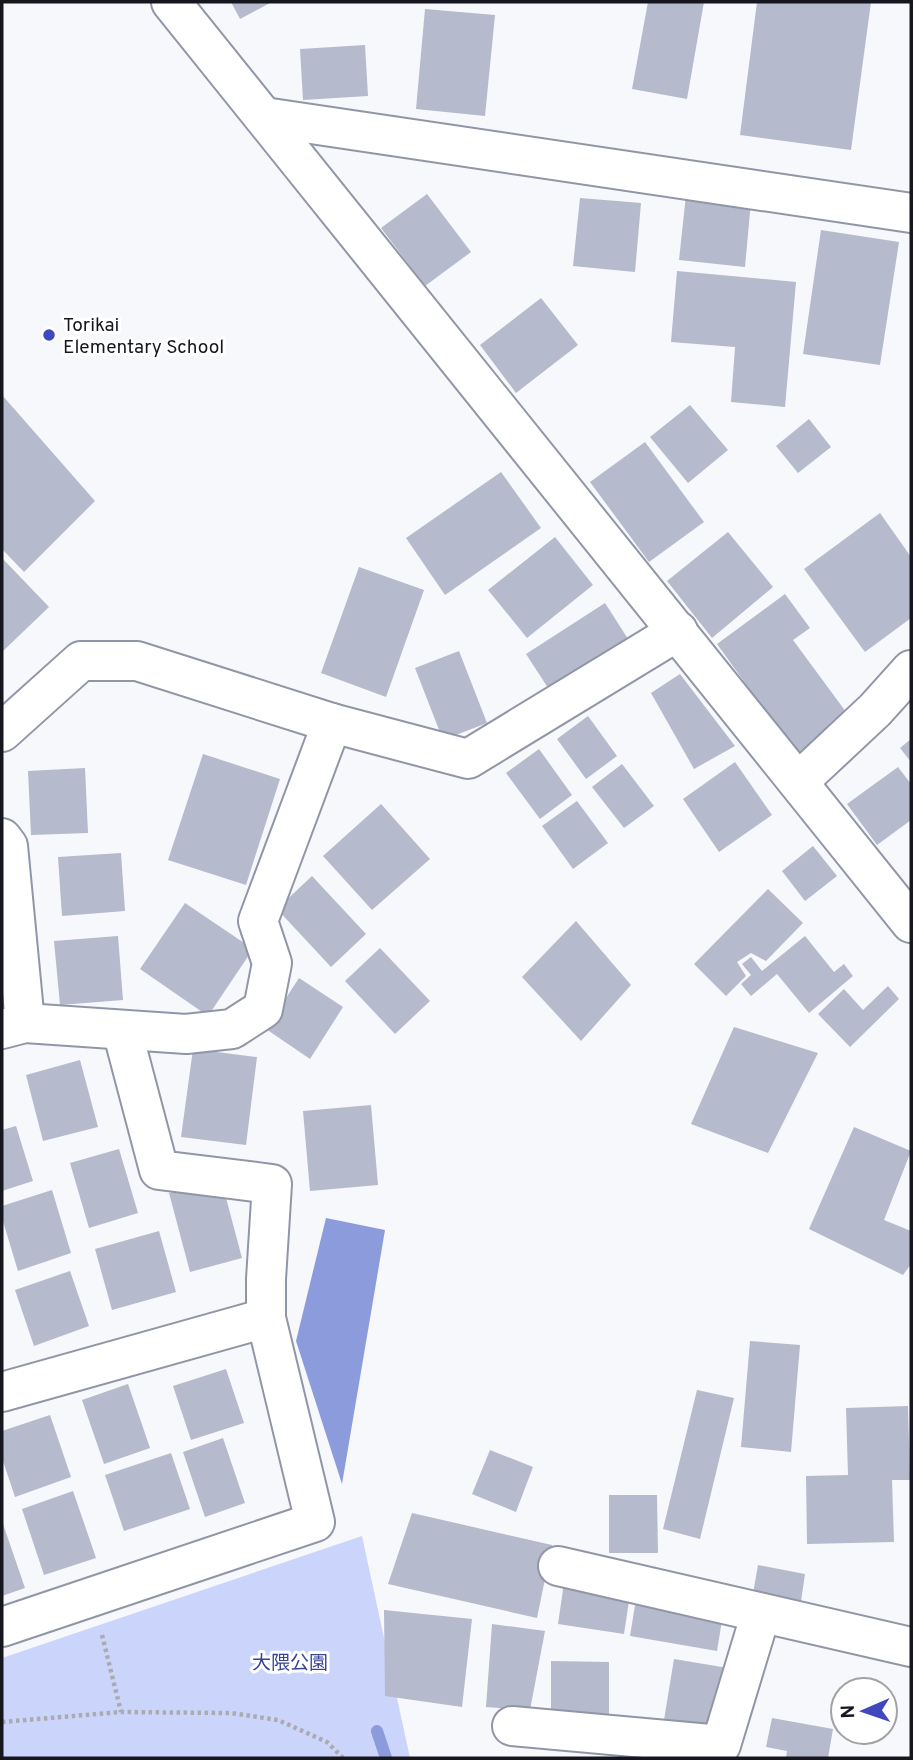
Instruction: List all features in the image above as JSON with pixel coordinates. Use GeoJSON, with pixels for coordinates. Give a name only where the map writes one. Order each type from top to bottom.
{"type":"FeatureCollection","features":[{"type":"Feature","properties":{"kind":"street"},"geometry":{"type":"LineString","coordinates":[[171,2],[911,923]]}},
{"type":"Feature","properties":{"kind":"street"},"geometry":{"type":"LineString","coordinates":[[264,117],[911,213]]}},
{"type":"Feature","properties":{"kind":"street"},"geometry":{"type":"LineString","coordinates":[[2,732],[80,662],[137,661],[332,723],[468,759],[678,631]]}},
{"type":"Feature","properties":{"kind":"street"},"geometry":{"type":"LineString","coordinates":[[798,782],[874,710],[911,670]]}},
{"type":"Feature","properties":{"kind":"street"},"geometry":{"type":"LineString","coordinates":[[2,838],[8,846],[13,1026],[186,1034],[232,1029],[263,1009],[272,963],[258,921],[332,723]]}},
{"type":"Feature","properties":{"kind":"street"},"geometry":{"type":"LineString","coordinates":[[2,1627],[315,1522],[266,1318],[272,1184],[159,1170],[122,1030]]}},
{"type":"Feature","properties":{"kind":"street"},"geometry":{"type":"LineString","coordinates":[[3,1386],[266,1318]]}},
{"type":"Feature","properties":{"kind":"street"},"geometry":{"type":"LineString","coordinates":[[558,1566],[911,1647]]}},
{"type":"Feature","properties":{"kind":"street"},"geometry":{"type":"LineString","coordinates":[[512,1726],[721,1745],[761,1613]]}},
{"type":"Feature","properties":{"kind":"path"},"geometry":{"type":"LineString","coordinates":[[93,1596],[121,1712]]}},
{"type":"Feature","properties":{"kind":"path"},"geometry":{"type":"LineString","coordinates":[[2,1722],[121,1712],[231,1713],[278,1720],[327,1742],[343,1758]]}},
{"type":"Feature","properties":{"kind":"green space","name":"大隈公園"},"geometry":{"type":"Polygon","coordinates":[[[362,1536],[410,1758],[2,1758],[2,1658],[362,1536]]]}},
{"type":"Feature","properties":{"kind":"water"},"geometry":{"type":"Polygon","coordinates":[[[326,1218],[385,1230],[342,1484],[296,1341],[326,1218]]]}},
{"type":"Feature","properties":{"kind":"building"},"geometry":{"type":"Polygon","coordinates":[[[231,2],[272,2],[240,19],[231,2]]]}},
{"type":"Feature","properties":{"kind":"building"},"geometry":{"type":"Polygon","coordinates":[[[648,2],[704,2],[687,99],[632,89],[648,2]]]}},
{"type":"Feature","properties":{"kind":"building"},"geometry":{"type":"Polygon","coordinates":[[[757,2],[871,2],[851,150],[740,135],[757,2]]]}},
{"type":"Feature","properties":{"kind":"building"},"geometry":{"type":"Polygon","coordinates":[[[425,9],[495,15],[485,116],[416,109],[425,9]]]}},
{"type":"Feature","properties":{"kind":"building"},"geometry":{"type":"Polygon","coordinates":[[[365,45],[368,96],[303,100],[300,49],[365,45]]]}},
{"type":"Feature","properties":{"kind":"building"},"geometry":{"type":"Polygon","coordinates":[[[427,194],[471,252],[425,286],[381,228],[427,194]]]}},
{"type":"Feature","properties":{"kind":"building"},"geometry":{"type":"Polygon","coordinates":[[[686,195],[751,201],[745,267],[679,260],[686,195]]]}},
{"type":"Feature","properties":{"kind":"building"},"geometry":{"type":"Polygon","coordinates":[[[580,198],[641,203],[635,272],[573,266],[580,198]]]}},
{"type":"Feature","properties":{"kind":"building"},"geometry":{"type":"Polygon","coordinates":[[[821,230],[899,242],[880,365],[803,354],[821,230]]]}},
{"type":"Feature","properties":{"kind":"building"},"geometry":{"type":"Polygon","coordinates":[[[677,271],[796,282],[785,407],[731,402],[735,347],[671,342],[677,271]]]}},
{"type":"Feature","properties":{"kind":"building"},"geometry":{"type":"Polygon","coordinates":[[[541,298],[578,345],[516,393],[480,345],[541,298]]]}},
{"type":"Feature","properties":{"kind":"building"},"geometry":{"type":"Polygon","coordinates":[[[2,395],[95,501],[24,572],[2,549],[2,395]]]}},
{"type":"Feature","properties":{"kind":"building"},"geometry":{"type":"Polygon","coordinates":[[[690,405],[728,450],[688,483],[650,437],[690,405]]]}},
{"type":"Feature","properties":{"kind":"building"},"geometry":{"type":"Polygon","coordinates":[[[809,419],[831,447],[798,473],[776,446],[809,419]]]}},
{"type":"Feature","properties":{"kind":"building"},"geometry":{"type":"Polygon","coordinates":[[[645,442],[704,522],[649,562],[590,482],[645,442]]]}},
{"type":"Feature","properties":{"kind":"building"},"geometry":{"type":"Polygon","coordinates":[[[501,472],[541,528],[445,595],[406,538],[501,472]]]}},
{"type":"Feature","properties":{"kind":"building"},"geometry":{"type":"Polygon","coordinates":[[[880,513],[911,557],[911,618],[865,652],[804,569],[880,513]]]}},
{"type":"Feature","properties":{"kind":"building"},"geometry":{"type":"Polygon","coordinates":[[[728,532],[773,587],[712,638],[667,581],[728,532]]]}},
{"type":"Feature","properties":{"kind":"building"},"geometry":{"type":"Polygon","coordinates":[[[555,537],[593,585],[527,638],[488,590],[555,537]]]}},
{"type":"Feature","properties":{"kind":"building"},"geometry":{"type":"Polygon","coordinates":[[[2,558],[49,607],[2,652],[2,558]]]}},
{"type":"Feature","properties":{"kind":"building"},"geometry":{"type":"Polygon","coordinates":[[[359,567],[424,590],[386,697],[321,673],[359,567]]]}},
{"type":"Feature","properties":{"kind":"building"},"geometry":{"type":"Polygon","coordinates":[[[785,594],[810,628],[793,640],[849,716],[796,754],[717,644],[785,594]]]}},
{"type":"Feature","properties":{"kind":"building"},"geometry":{"type":"Polygon","coordinates":[[[605,603],[630,642],[552,694],[526,654],[605,603]]]}},
{"type":"Feature","properties":{"kind":"building"},"geometry":{"type":"Polygon","coordinates":[[[459,651],[487,723],[443,740],[415,668],[459,651]]]}},
{"type":"Feature","properties":{"kind":"building"},"geometry":{"type":"Polygon","coordinates":[[[680,674],[735,746],[694,769],[651,693],[680,674]]]}},
{"type":"Feature","properties":{"kind":"building"},"geometry":{"type":"Polygon","coordinates":[[[588,716],[617,756],[586,779],[557,739],[588,716]]]}},
{"type":"Feature","properties":{"kind":"building"},"geometry":{"type":"Polygon","coordinates":[[[911,739],[911,762],[900,748],[911,739]]]}},
{"type":"Feature","properties":{"kind":"building"},"geometry":{"type":"Polygon","coordinates":[[[539,749],[572,795],[540,819],[506,773],[539,749]]]}},
{"type":"Feature","properties":{"kind":"building"},"geometry":{"type":"Polygon","coordinates":[[[203,754],[280,779],[246,885],[168,860],[203,754]]]}},
{"type":"Feature","properties":{"kind":"building"},"geometry":{"type":"Polygon","coordinates":[[[735,762],[772,815],[719,852],[683,799],[735,762]]]}},
{"type":"Feature","properties":{"kind":"building"},"geometry":{"type":"Polygon","coordinates":[[[622,764],[654,806],[624,828],[592,787],[622,764]]]}},
{"type":"Feature","properties":{"kind":"building"},"geometry":{"type":"Polygon","coordinates":[[[898,767],[911,784],[911,820],[877,845],[847,804],[898,767]]]}},
{"type":"Feature","properties":{"kind":"building"},"geometry":{"type":"Polygon","coordinates":[[[85,768],[88,833],[31,835],[28,771],[85,768]]]}},
{"type":"Feature","properties":{"kind":"building"},"geometry":{"type":"Polygon","coordinates":[[[577,801],[608,843],[573,869],[542,826],[577,801]]]}},
{"type":"Feature","properties":{"kind":"building"},"geometry":{"type":"Polygon","coordinates":[[[381,804],[430,859],[372,910],[323,856],[381,804]]]}},
{"type":"Feature","properties":{"kind":"building"},"geometry":{"type":"Polygon","coordinates":[[[813,846],[837,876],[805,901],[782,871],[813,846]]]}},
{"type":"Feature","properties":{"kind":"building"},"geometry":{"type":"Polygon","coordinates":[[[121,853],[125,911],[62,916],[58,857],[121,853]]]}},
{"type":"Feature","properties":{"kind":"building"},"geometry":{"type":"Polygon","coordinates":[[[312,876],[366,934],[331,967],[277,909],[312,876]]]}},
{"type":"Feature","properties":{"kind":"building"},"geometry":{"type":"Polygon","coordinates":[[[768,889],[803,923],[766,961],[751,953],[737,962],[746,976],[726,996],[694,964],[768,889]]]}},
{"type":"Feature","properties":{"kind":"building"},"geometry":{"type":"Polygon","coordinates":[[[185,903],[253,949],[208,1016],[140,969],[185,903]]]}},
{"type":"Feature","properties":{"kind":"building"},"geometry":{"type":"Polygon","coordinates":[[[576,921],[631,985],[581,1041],[522,977],[576,921]]]}},
{"type":"Feature","properties":{"kind":"building"},"geometry":{"type":"Polygon","coordinates":[[[118,936],[123,1000],[60,1005],[54,941],[118,936]]]}},
{"type":"Feature","properties":{"kind":"building"},"geometry":{"type":"Polygon","coordinates":[[[805,936],[834,972],[844,964],[853,976],[809,1013],[777,974],[751,996],[741,984],[751,975],[742,964],[751,957],[762,971],[805,936]]]}},
{"type":"Feature","properties":{"kind":"building"},"geometry":{"type":"Polygon","coordinates":[[[380,948],[430,1001],[395,1034],[345,981],[380,948]]]}},
{"type":"Feature","properties":{"kind":"building"},"geometry":{"type":"Polygon","coordinates":[[[299,978],[343,1007],[310,1059],[266,1029],[299,978]]]}},
{"type":"Feature","properties":{"kind":"building"},"geometry":{"type":"Polygon","coordinates":[[[888,986],[899,999],[850,1047],[818,1014],[844,989],[863,1010],[888,986]]]}},
{"type":"Feature","properties":{"kind":"building"},"geometry":{"type":"Polygon","coordinates":[[[734,1027],[818,1053],[768,1153],[691,1124],[734,1027]]]}},
{"type":"Feature","properties":{"kind":"building"},"geometry":{"type":"Polygon","coordinates":[[[193,1049],[257,1057],[246,1145],[181,1137],[193,1049]]]}},
{"type":"Feature","properties":{"kind":"building"},"geometry":{"type":"Polygon","coordinates":[[[80,1060],[98,1127],[43,1141],[26,1075],[80,1060]]]}},
{"type":"Feature","properties":{"kind":"building"},"geometry":{"type":"Polygon","coordinates":[[[371,1105],[378,1185],[310,1191],[303,1111],[371,1105]]]}},
{"type":"Feature","properties":{"kind":"building"},"geometry":{"type":"Polygon","coordinates":[[[16,1126],[33,1181],[2,1191],[2,1130],[16,1126]]]}},
{"type":"Feature","properties":{"kind":"building"},"geometry":{"type":"Polygon","coordinates":[[[854,1127],[911,1151],[884,1220],[911,1231],[911,1264],[903,1275],[809,1229],[854,1127]]]}},
{"type":"Feature","properties":{"kind":"building"},"geometry":{"type":"Polygon","coordinates":[[[119,1149],[138,1213],[89,1228],[70,1163],[119,1149]]]}},
{"type":"Feature","properties":{"kind":"building"},"geometry":{"type":"Polygon","coordinates":[[[221,1179],[242,1258],[190,1272],[169,1193],[221,1179]]]}},
{"type":"Feature","properties":{"kind":"building"},"geometry":{"type":"Polygon","coordinates":[[[52,1190],[71,1253],[18,1271],[2,1218],[2,1206],[52,1190]]]}},
{"type":"Feature","properties":{"kind":"building"},"geometry":{"type":"Polygon","coordinates":[[[159,1231],[176,1292],[112,1310],[95,1249],[159,1231]]]}},
{"type":"Feature","properties":{"kind":"building"},"geometry":{"type":"Polygon","coordinates":[[[70,1271],[89,1326],[34,1346],[15,1290],[70,1271]]]}},
{"type":"Feature","properties":{"kind":"building"},"geometry":{"type":"Polygon","coordinates":[[[750,1341],[800,1345],[791,1452],[741,1447],[750,1341]]]}},
{"type":"Feature","properties":{"kind":"building"},"geometry":{"type":"Polygon","coordinates":[[[226,1369],[244,1423],[191,1440],[173,1386],[226,1369]]]}},
{"type":"Feature","properties":{"kind":"building"},"geometry":{"type":"Polygon","coordinates":[[[128,1384],[150,1448],[104,1464],[82,1400],[128,1384]]]}},
{"type":"Feature","properties":{"kind":"building"},"geometry":{"type":"Polygon","coordinates":[[[697,1390],[734,1398],[700,1539],[663,1529],[697,1390]]]}},
{"type":"Feature","properties":{"kind":"building"},"geometry":{"type":"Polygon","coordinates":[[[908,1406],[910,1480],[892,1480],[894,1542],[807,1544],[806,1476],[848,1475],[846,1408],[908,1406]]]}},
{"type":"Feature","properties":{"kind":"building"},"geometry":{"type":"Polygon","coordinates":[[[50,1415],[71,1477],[15,1497],[2,1458],[2,1431],[50,1415]]]}},
{"type":"Feature","properties":{"kind":"building"},"geometry":{"type":"Polygon","coordinates":[[[223,1438],[245,1503],[205,1517],[183,1452],[223,1438]]]}},
{"type":"Feature","properties":{"kind":"building"},"geometry":{"type":"Polygon","coordinates":[[[490,1450],[533,1467],[516,1512],[472,1494],[490,1450]]]}},
{"type":"Feature","properties":{"kind":"building"},"geometry":{"type":"Polygon","coordinates":[[[171,1453],[190,1509],[124,1531],[105,1475],[171,1453]]]}},
{"type":"Feature","properties":{"kind":"building"},"geometry":{"type":"Polygon","coordinates":[[[73,1491],[96,1558],[44,1575],[22,1509],[73,1491]]]}},
{"type":"Feature","properties":{"kind":"building"},"geometry":{"type":"Polygon","coordinates":[[[609,1495],[657,1495],[658,1553],[609,1553],[609,1495]]]}},
{"type":"Feature","properties":{"kind":"building"},"geometry":{"type":"Polygon","coordinates":[[[412,1513],[552,1545],[537,1618],[388,1584],[412,1513]]]}},
{"type":"Feature","properties":{"kind":"building"},"geometry":{"type":"Polygon","coordinates":[[[2,1521],[25,1588],[2,1596],[2,1521]]]}},
{"type":"Feature","properties":{"kind":"building"},"geometry":{"type":"Polygon","coordinates":[[[758,1565],[805,1574],[800,1608],[752,1599],[758,1565]]]}},
{"type":"Feature","properties":{"kind":"building"},"geometry":{"type":"Polygon","coordinates":[[[564,1583],[630,1594],[624,1634],[558,1624],[564,1583]]]}},
{"type":"Feature","properties":{"kind":"building"},"geometry":{"type":"Polygon","coordinates":[[[636,1599],[723,1614],[717,1651],[630,1636],[636,1599]]]}},
{"type":"Feature","properties":{"kind":"building"},"geometry":{"type":"Polygon","coordinates":[[[384,1610],[472,1619],[462,1707],[385,1696],[384,1610]]]}},
{"type":"Feature","properties":{"kind":"building"},"geometry":{"type":"Polygon","coordinates":[[[492,1624],[545,1631],[530,1710],[486,1707],[492,1624]]]}},
{"type":"Feature","properties":{"kind":"building"},"geometry":{"type":"Polygon","coordinates":[[[674,1659],[728,1668],[717,1735],[663,1726],[674,1659]]]}},
{"type":"Feature","properties":{"kind":"building"},"geometry":{"type":"Polygon","coordinates":[[[551,1661],[609,1662],[609,1720],[551,1720],[551,1661]]]}},
{"type":"Feature","properties":{"kind":"building"},"geometry":{"type":"Polygon","coordinates":[[[772,1718],[829,1728],[828,1758],[786,1758],[787,1751],[766,1747],[772,1718]]]}},
{"type":"Feature","properties":{"kind":"waterway"},"geometry":{"type":"LineString","coordinates":[[377,1731],[386,1758]]}},
{"type":"Feature","properties":{"kind":"place","name":"Torikai Elementary School"},"geometry":{"type":"Point","coordinates":[49,335]}}]}
